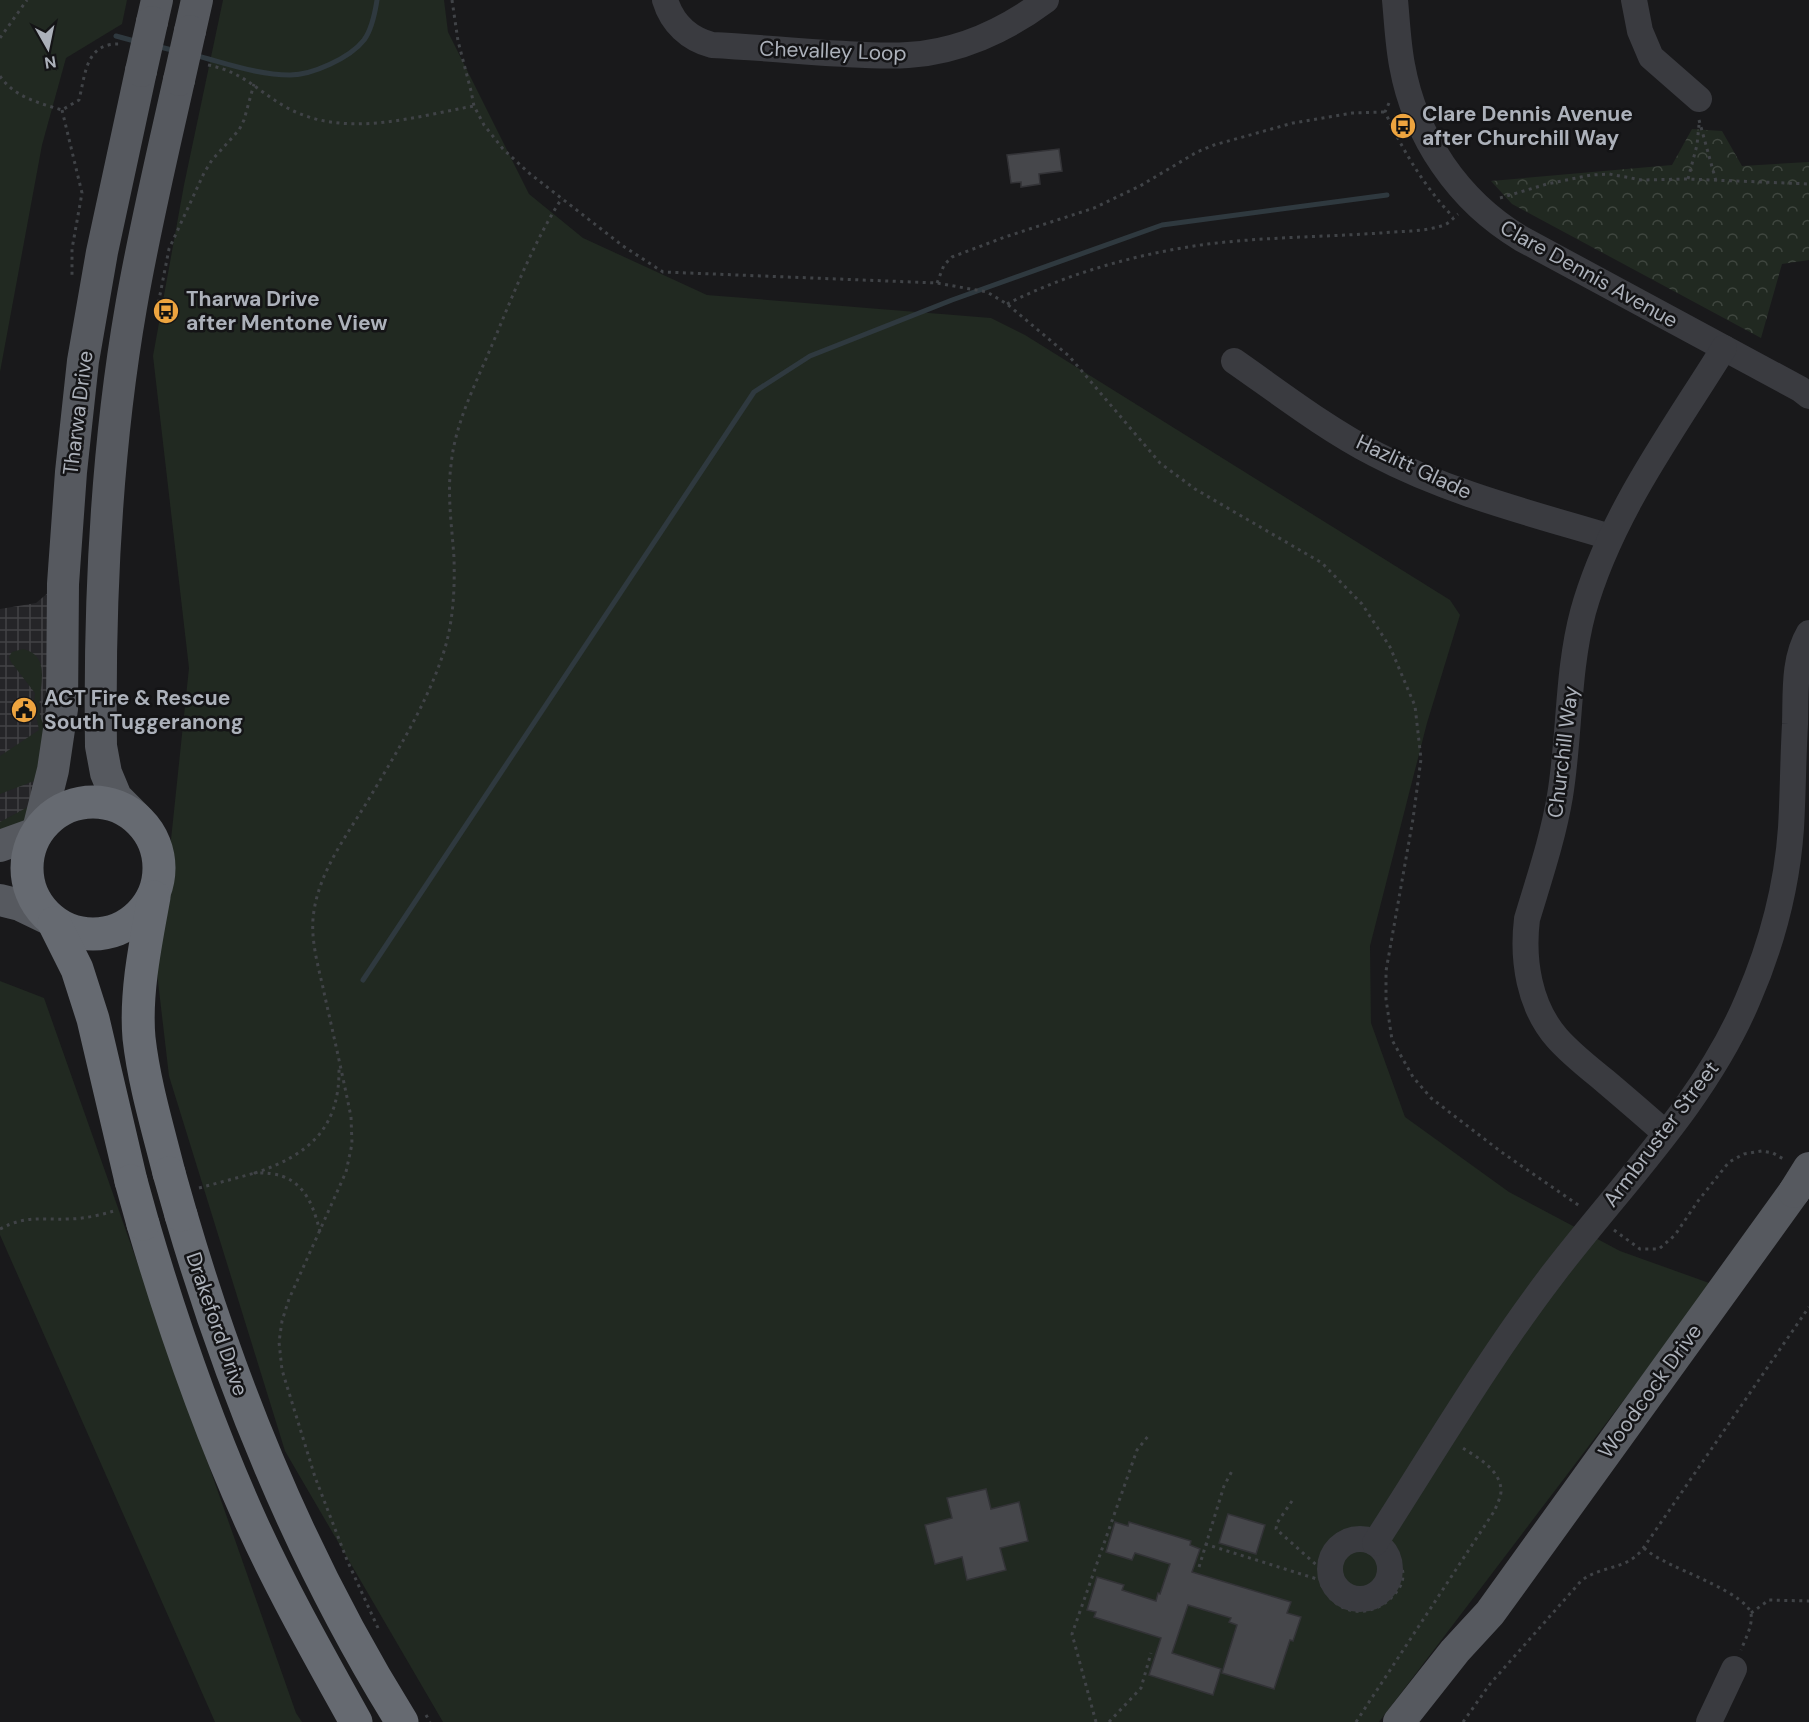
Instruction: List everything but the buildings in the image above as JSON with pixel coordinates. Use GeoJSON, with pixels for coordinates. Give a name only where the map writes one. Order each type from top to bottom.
{"type":"FeatureCollection","features":[{"type":"Feature","properties":{"kind":"highway"},"geometry":{"type":"LineString","coordinates":[[97,802],[118,806],[137,818],[151,834],[159,854],[160,875],[154,895],[144,912],[129,925],[111,933],[91,935],[71,932],[51,920],[34,899],[26,877],[27,854],[37,831],[54,814],[74,804],[97,802]]}},
{"type":"Feature","properties":{"kind":"highway","name":"Drakeford Drive"},"geometry":{"type":"LineString","coordinates":[[154,895],[142,966],[139,1038],[169,1173],[217,1332],[260,1443],[308,1550],[362,1654],[412,1714]]}},
{"type":"Feature","properties":{"kind":"highway","name":"Drakeford Drive"},"geometry":{"type":"LineString","coordinates":[[51,920],[76,969],[93,1018],[143,1224],[163,1292],[206,1414],[277,1577],[356,1722]]}},
{"type":"Feature","properties":{"kind":"main road","name":"Tharwa Drive"},"geometry":{"type":"LineString","coordinates":[[137,818],[116,797],[106,773],[101,746],[105,540],[114,434],[131,308],[197,0]]}},
{"type":"Feature","properties":{"kind":"main road","name":"Tharwa Drive"},"geometry":{"type":"LineString","coordinates":[[37,831],[53,770],[62,709],[63,584],[71,472],[83,361],[102,252],[155,11]]}},
{"type":"Feature","properties":{"kind":"main road"},"geometry":{"type":"LineString","coordinates":[[0,846],[37,831]]}},
{"type":"Feature","properties":{"kind":"main road"},"geometry":{"type":"LineString","coordinates":[[0,900],[20,905],[51,920]]}},
{"type":"Feature","properties":{"kind":"main road","name":"Woodcock Drive"},"geometry":{"type":"LineString","coordinates":[[1399,1722],[1455,1651],[1490,1613],[1798,1175]]}},
{"type":"Feature","properties":{"kind":"main road","name":"Woodcock Drive"},"geometry":{"type":"LineString","coordinates":[[1426,1722],[1465,1661],[1490,1613]]}},
{"type":"Feature","properties":{"kind":"street","name":"Chevalley Loop"},"geometry":{"type":"LineString","coordinates":[[665,0],[668,10],[687,34],[712,45],[869,56],[909,55],[949,48],[987,35],[1046,0]]}},
{"type":"Feature","properties":{"kind":"street","name":"Clare Dennis Avenue"},"geometry":{"type":"LineString","coordinates":[[1395,0],[1401,62],[1416,117],[1448,173],[1472,202],[1491,205],[1501,226],[1522,239],[1800,389],[1809,396]]}},
{"type":"Feature","properties":{"kind":"street"},"geometry":{"type":"LineString","coordinates":[[1634,0],[1640,32],[1651,57],[1699,111]]}},
{"type":"Feature","properties":{"kind":"street","name":"Churchill Way"},"geometry":{"type":"LineString","coordinates":[[1665,1132],[1576,1057],[1555,1036],[1539,1011],[1533,996],[1526,966],[1525,935],[1527,919],[1553,830],[1560,796],[1569,692],[1583,611],[1610,537],[1637,487],[1724,348]]}},
{"type":"Feature","properties":{"kind":"street","name":"Hazlitt Glade"},"geometry":{"type":"LineString","coordinates":[[1234,362],[1315,417],[1374,453],[1435,482],[1498,504],[1610,537]]}},
{"type":"Feature","properties":{"kind":"street","name":"Armbruster Street"},"geometry":{"type":"LineString","coordinates":[[1375,1543],[1514,1328],[1553,1274],[1603,1222],[1665,1132],[1694,1097],[1723,1050],[1748,1000],[1768,946],[1782,890],[1791,831],[1796,674],[1802,648],[1809,633]]}},
{"type":"Feature","properties":{"kind":"street"},"geometry":{"type":"LineString","coordinates":[[1359,1538],[1375,1543],[1385,1551],[1389,1561],[1388,1581],[1382,1590],[1365,1599],[1355,1599],[1341,1593],[1329,1571],[1334,1553],[1349,1540],[1359,1538]]}},
{"type":"Feature","properties":{"kind":"street"},"geometry":{"type":"LineString","coordinates":[[1708,1722],[1734,1669]]}},
{"type":"Feature","properties":{"kind":"path"},"geometry":{"type":"LineString","coordinates":[[0,38],[27,0]]}},
{"type":"Feature","properties":{"kind":"path"},"geometry":{"type":"LineString","coordinates":[[452,0],[458,41],[474,106],[484,125],[502,149],[529,173],[623,246],[663,272],[937,283],[987,292],[1007,304],[1069,356],[1160,463],[1195,489],[1322,563],[1362,604],[1390,646],[1415,706],[1420,759],[1413,819],[1386,971],[1386,999],[1392,1040],[1413,1077],[1431,1098],[1491,1144],[1640,1249],[1659,1249],[1675,1235],[1729,1162],[1744,1154],[1762,1151],[1773,1153],[1798,1175]]}},
{"type":"Feature","properties":{"kind":"path"},"geometry":{"type":"LineString","coordinates":[[0,76],[2,82],[32,101],[62,110],[82,193],[72,249],[72,281]]}},
{"type":"Feature","properties":{"kind":"path"},"geometry":{"type":"LineString","coordinates":[[157,310],[169,249],[204,172],[244,120],[254,84],[285,107],[306,115],[348,125],[368,125],[474,106]]}},
{"type":"Feature","properties":{"kind":"path"},"geometry":{"type":"LineString","coordinates":[[937,283],[944,265],[952,258],[1005,237],[1094,208],[1140,186],[1197,152],[1214,145],[1293,123],[1352,113],[1380,110],[1385,112]]}},
{"type":"Feature","properties":{"kind":"path"},"geometry":{"type":"LineString","coordinates":[[1688,179],[1697,145],[1699,111]]}},
{"type":"Feature","properties":{"kind":"path"},"geometry":{"type":"LineString","coordinates":[[1699,111],[1716,181]]}},
{"type":"Feature","properties":{"kind":"path"},"geometry":{"type":"LineString","coordinates":[[1007,304],[1078,275],[1147,256],[1207,244],[1423,229],[1443,226],[1461,210],[1473,222],[1491,205],[1547,184],[1591,175],[1610,174],[1642,180],[1688,179],[1809,184]]}},
{"type":"Feature","properties":{"kind":"path"},"geometry":{"type":"LineString","coordinates":[[382,1638],[347,1560],[315,1477],[282,1370],[279,1342],[282,1321],[289,1299],[346,1172],[352,1144],[351,1117],[315,951],[313,922],[315,903],[330,861],[373,792],[420,707],[441,660],[449,631],[453,600],[454,561],[449,485],[456,436],[509,305],[551,215],[562,198]]}},
{"type":"Feature","properties":{"kind":"path"},"geometry":{"type":"LineString","coordinates":[[1491,205],[1508,206]]}},
{"type":"Feature","properties":{"kind":"path"},"geometry":{"type":"LineString","coordinates":[[320,1232],[313,1206],[300,1188],[277,1175],[255,1173],[278,1166],[297,1156],[323,1130],[337,1100],[339,1060]]}},
{"type":"Feature","properties":{"kind":"path"},"geometry":{"type":"LineString","coordinates":[[1463,1722],[1490,1684],[1581,1581],[1590,1574],[1621,1566],[1636,1557],[1644,1548],[1809,1307]]}},
{"type":"Feature","properties":{"kind":"path"},"geometry":{"type":"LineString","coordinates":[[1096,1722],[1072,1634],[1137,1450],[1149,1435]]}},
{"type":"Feature","properties":{"kind":"path"},"geometry":{"type":"LineString","coordinates":[[1356,1722],[1495,1510],[1501,1493],[1498,1477],[1480,1459],[1454,1442]]}},
{"type":"Feature","properties":{"kind":"path"},"geometry":{"type":"LineString","coordinates":[[1199,1566],[1224,1486],[1233,1469]]}},
{"type":"Feature","properties":{"kind":"path"},"geometry":{"type":"LineString","coordinates":[[1292,1501],[1277,1523],[1276,1529],[1320,1568]]}},
{"type":"Feature","properties":{"kind":"path"},"geometry":{"type":"LineString","coordinates":[[1205,1544],[1317,1579],[1320,1578]]}},
{"type":"Feature","properties":{"kind":"path"},"geometry":{"type":"LineString","coordinates":[[1644,1548],[1662,1560],[1730,1592],[1747,1605],[1751,1613],[1748,1632],[1734,1669]]}},
{"type":"Feature","properties":{"kind":"path"},"geometry":{"type":"LineString","coordinates":[[1326,1556],[1320,1568],[1321,1586],[1333,1601],[1341,1593]]}},
{"type":"Feature","properties":{"kind":"path"},"geometry":{"type":"LineString","coordinates":[[1751,1613],[1769,1600],[1809,1601]]}},
{"type":"Feature","properties":{"kind":"path"},"geometry":{"type":"LineString","coordinates":[[1109,1722],[1141,1688],[1151,1653]]}},
{"type":"Feature","properties":{"kind":"path"},"geometry":{"type":"LineString","coordinates":[[412,1714],[430,1722]]}},
{"type":"Feature","properties":{"kind":"shaded area","name":"ACT Fire & Rescue South Tuggeranong"},"geometry":{"type":"Polygon","coordinates":[[[49,592],[48,692],[35,798],[0,842],[0,609],[36,603],[49,592]]]}},
{"type":"Feature","properties":{"kind":"green space"},"geometry":{"type":"Polygon","coordinates":[[[0,0],[127,0],[122,24],[66,58],[42,145],[0,372],[0,0]]]}},
{"type":"Feature","properties":{"kind":"green space"},"geometry":{"type":"Polygon","coordinates":[[[223,0],[444,0],[448,32],[529,194],[583,238],[707,295],[991,318],[1025,335],[1450,600],[1460,615],[1427,723],[1370,946],[1371,1023],[1405,1117],[1509,1192],[1620,1251],[1712,1284],[1379,1722],[443,1722],[285,1451],[169,1076],[157,973],[189,668],[153,356],[184,185],[223,0]]]}},
{"type":"Feature","properties":{"kind":"green space"},"geometry":{"type":"Polygon","coordinates":[[[1692,129],[1722,131],[1742,166],[1809,162],[1809,260],[1782,264],[1761,338],[1512,204],[1491,181],[1672,165],[1692,129]]]}},
{"type":"Feature","properties":{"kind":"green space"},"geometry":{"type":"Polygon","coordinates":[[[23,649],[34,654],[40,663],[42,673],[39,709],[41,719],[47,728],[39,779],[0,794],[0,756],[39,730],[34,705],[35,693],[9,657],[12,652],[23,649]]]}},
{"type":"Feature","properties":{"kind":"green space"},"geometry":{"type":"Polygon","coordinates":[[[28,807],[25,822],[0,838],[0,822],[28,807]]]}},
{"type":"Feature","properties":{"kind":"green space"},"geometry":{"type":"Polygon","coordinates":[[[0,981],[44,998],[296,1713],[302,1722],[215,1722],[0,1235],[0,981]]]}},
{"type":"Feature","properties":{"kind":"waterway"},"geometry":{"type":"LineString","coordinates":[[194,55],[266,73],[290,75],[319,69],[350,53],[364,40],[369,31],[377,0]]}},
{"type":"Feature","properties":{"kind":"waterway"},"geometry":{"type":"LineString","coordinates":[[116,36],[138,42]]}},
{"type":"Feature","properties":{"kind":"waterway"},"geometry":{"type":"LineString","coordinates":[[156,46],[176,51]]}},
{"type":"Feature","properties":{"kind":"waterway"},"geometry":{"type":"LineString","coordinates":[[363,980],[754,392],[810,356],[952,300],[1162,225],[1387,195]]}},
{"type":"Feature","properties":{"kind":"place","name":"Clare Dennis Avenue after Churchill Way"},"geometry":{"type":"Point","coordinates":[1403,126]}},
{"type":"Feature","properties":{"kind":"place","name":"Tharwa Drive after Mentone View"},"geometry":{"type":"Point","coordinates":[166,311]}},
{"type":"Feature","properties":{"kind":"place","name":"ACT Fire & Rescue South Tuggeranong"},"geometry":{"type":"Point","coordinates":[24,710]}}]}
